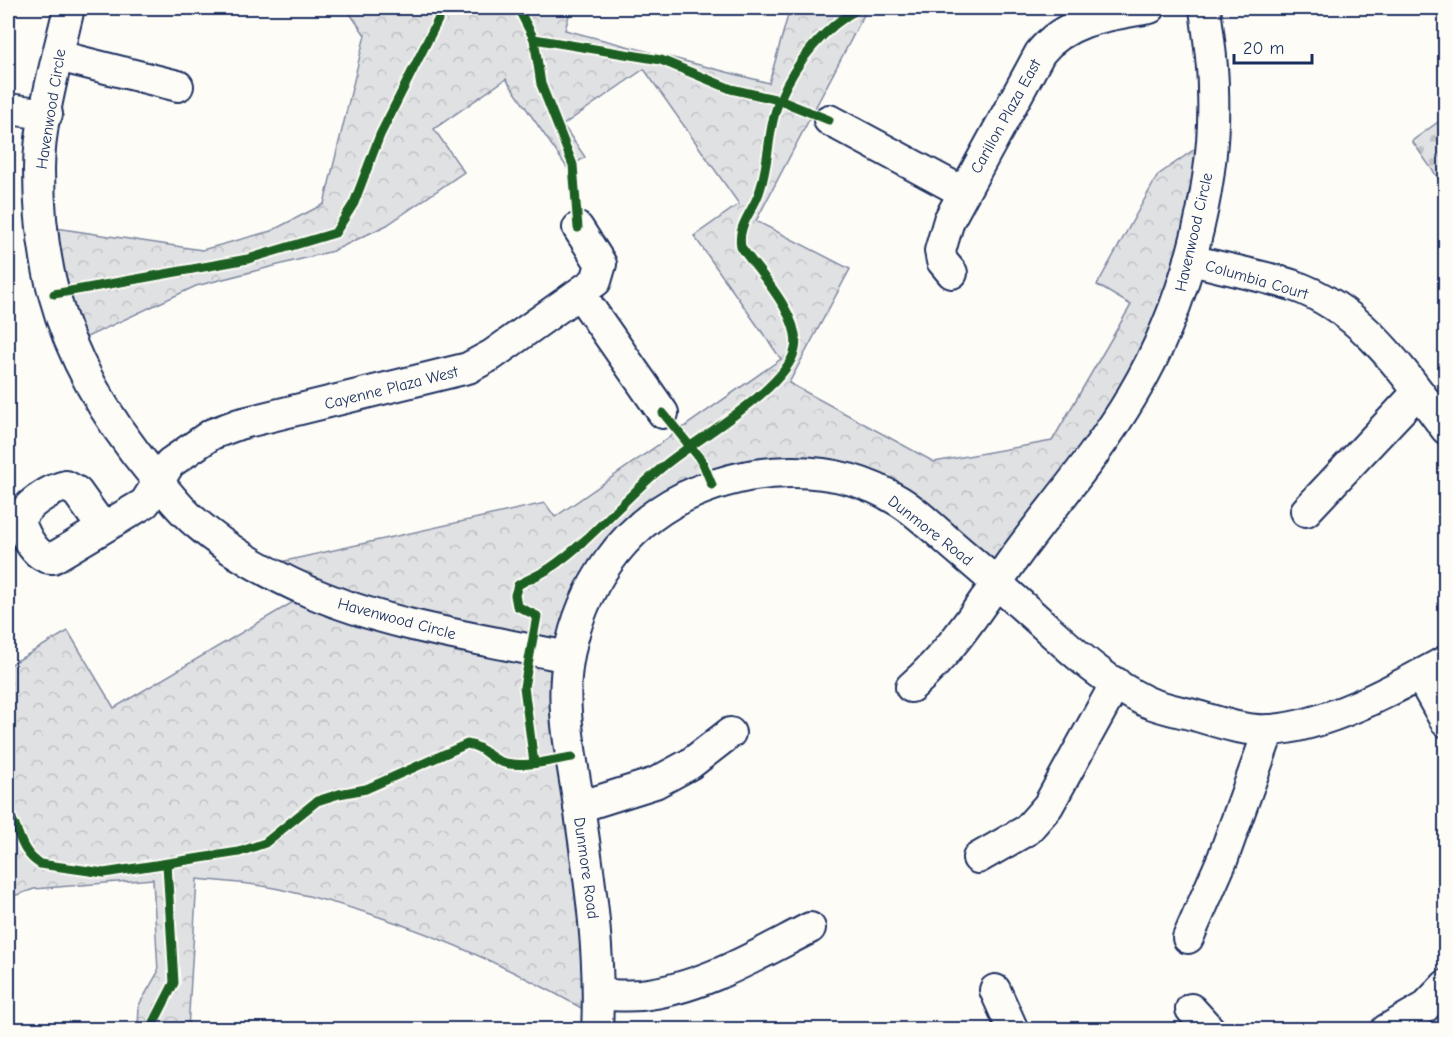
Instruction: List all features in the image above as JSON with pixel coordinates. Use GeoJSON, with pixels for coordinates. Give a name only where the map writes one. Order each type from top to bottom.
{"type":"FeatureCollection","features":[{"type":"Feature","properties":{"kind":"street","name":"Havenwood Circle"},"geometry":{"type":"LineString","coordinates":[[69,8],[46,114],[39,166],[46,254],[54,294],[69,337],[93,389],[123,439],[193,521],[258,567],[311,592],[358,610],[411,625],[568,657]]}},
{"type":"Feature","properties":{"kind":"street","name":"Carillon Plaza East"},"geometry":{"type":"LineString","coordinates":[[952,273],[942,261],[940,251],[949,220],[1028,70],[1044,47],[1062,32],[1082,22],[1150,8]]}},
{"type":"Feature","properties":{"kind":"street","name":"Havenwood Circle"},"geometry":{"type":"LineString","coordinates":[[911,687],[935,666],[956,641],[996,581],[1104,439],[1132,396],[1156,352],[1190,260],[1211,151],[1214,88],[1205,8]]}},
{"type":"Feature","properties":{"kind":"street"},"geometry":{"type":"LineString","coordinates":[[58,56],[178,86]]}},
{"type":"Feature","properties":{"kind":"street"},"geometry":{"type":"LineString","coordinates":[[8,109],[46,114]]}},
{"type":"Feature","properties":{"kind":"street","name":"Carillon Plaza East"},"geometry":{"type":"LineString","coordinates":[[829,120],[963,192]]}},
{"type":"Feature","properties":{"kind":"street","name":"Cayenne Plaza West"},"geometry":{"type":"LineString","coordinates":[[102,527],[145,503],[170,463],[221,430],[468,368],[492,355],[596,281],[601,270],[598,258],[578,228]]}},
{"type":"Feature","properties":{"kind":"street","name":"Columbia Court"},"geometry":{"type":"LineString","coordinates":[[1190,260],[1292,286],[1322,298],[1352,318],[1382,345],[1446,429]]}},
{"type":"Feature","properties":{"kind":"street"},"geometry":{"type":"LineString","coordinates":[[580,294],[663,413]]}},
{"type":"Feature","properties":{"kind":"street"},"geometry":{"type":"LineString","coordinates":[[1306,511],[1418,392]]}},
{"type":"Feature","properties":{"kind":"street","name":"Dunmore Road"},"geometry":{"type":"LineString","coordinates":[[597,1029],[598,953],[566,696],[568,657],[580,611],[601,572],[622,543],[647,520],[675,501],[705,487],[738,477],[796,471],[831,475],[864,484],[898,500],[996,581],[1092,669],[1146,702],[1219,722],[1269,730],[1323,720],[1446,661]]}},
{"type":"Feature","properties":{"kind":"street"},"geometry":{"type":"LineString","coordinates":[[1420,675],[1446,722]]}},
{"type":"Feature","properties":{"kind":"street"},"geometry":{"type":"LineString","coordinates":[[978,858],[1028,830],[1048,806],[1116,683]]}},
{"type":"Feature","properties":{"kind":"street"},"geometry":{"type":"LineString","coordinates":[[1188,938],[1223,858],[1269,730]]}},
{"type":"Feature","properties":{"kind":"street"},"geometry":{"type":"LineString","coordinates":[[579,807],[655,783],[690,764],[730,734]]}},
{"type":"Feature","properties":{"kind":"street"},"geometry":{"type":"LineString","coordinates":[[599,995],[642,994],[678,987],[731,968],[810,928]]}},
{"type":"Feature","properties":{"kind":"street"},"geometry":{"type":"LineString","coordinates":[[1386,1029],[1424,1008],[1446,986]]}},
{"type":"Feature","properties":{"kind":"street"},"geometry":{"type":"LineString","coordinates":[[995,990],[1013,1029]]}},
{"type":"Feature","properties":{"kind":"green space"},"geometry":{"type":"Polygon","coordinates":[[[346,8],[571,8],[565,30],[769,83],[790,8],[903,8],[865,13],[756,221],[850,269],[789,383],[934,462],[1052,441],[1131,305],[1097,285],[1158,175],[1212,137],[1175,305],[996,581],[929,525],[796,471],[647,520],[568,657],[597,1017],[521,976],[403,925],[321,899],[279,889],[197,879],[188,1029],[138,1029],[139,1005],[158,972],[153,879],[34,889],[8,898],[8,666],[68,631],[114,708],[310,592],[258,567],[545,503],[555,517],[781,359],[694,236],[739,204],[644,69],[563,125],[585,157],[568,169],[506,79],[434,129],[464,172],[387,225],[333,251],[196,286],[72,344],[42,226],[202,250],[271,231],[324,204],[365,35],[346,8]]]}},
{"type":"Feature","properties":{"kind":"green space"},"geometry":{"type":"Polygon","coordinates":[[[1445,117],[1445,188],[1412,141],[1445,117]]]}},
{"type":"Feature","properties":{"kind":"cycle path"},"geometry":{"type":"LineString","coordinates":[[54,294],[248,259],[335,233],[354,203],[380,135],[444,8]]}},
{"type":"Feature","properties":{"kind":"cycle path"},"geometry":{"type":"LineString","coordinates":[[518,8],[534,39],[541,84],[573,165],[578,228]]}},
{"type":"Feature","properties":{"kind":"cycle path"},"geometry":{"type":"LineString","coordinates":[[534,763],[524,687],[537,616],[517,606],[515,595],[518,585],[546,570],[580,545],[665,465],[759,396],[776,380],[788,364],[795,349],[792,324],[768,282],[741,247],[741,232],[763,182],[773,122],[786,85],[803,59],[823,35],[860,8]]}},
{"type":"Feature","properties":{"kind":"cycle path"},"geometry":{"type":"LineString","coordinates":[[534,39],[661,60],[731,89],[779,100],[829,120]]}},
{"type":"Feature","properties":{"kind":"cycle path"},"geometry":{"type":"LineString","coordinates":[[663,413],[702,461],[712,485]]}},
{"type":"Feature","properties":{"kind":"cycle path"},"geometry":{"type":"LineString","coordinates":[[8,812],[24,847],[40,864],[104,873],[239,852],[265,843],[317,801],[366,789],[467,744],[479,748],[495,759],[513,764],[530,764],[572,757]]}},
{"type":"Feature","properties":{"kind":"cycle path"},"geometry":{"type":"LineString","coordinates":[[150,1030],[174,983],[167,864]]}}]}
